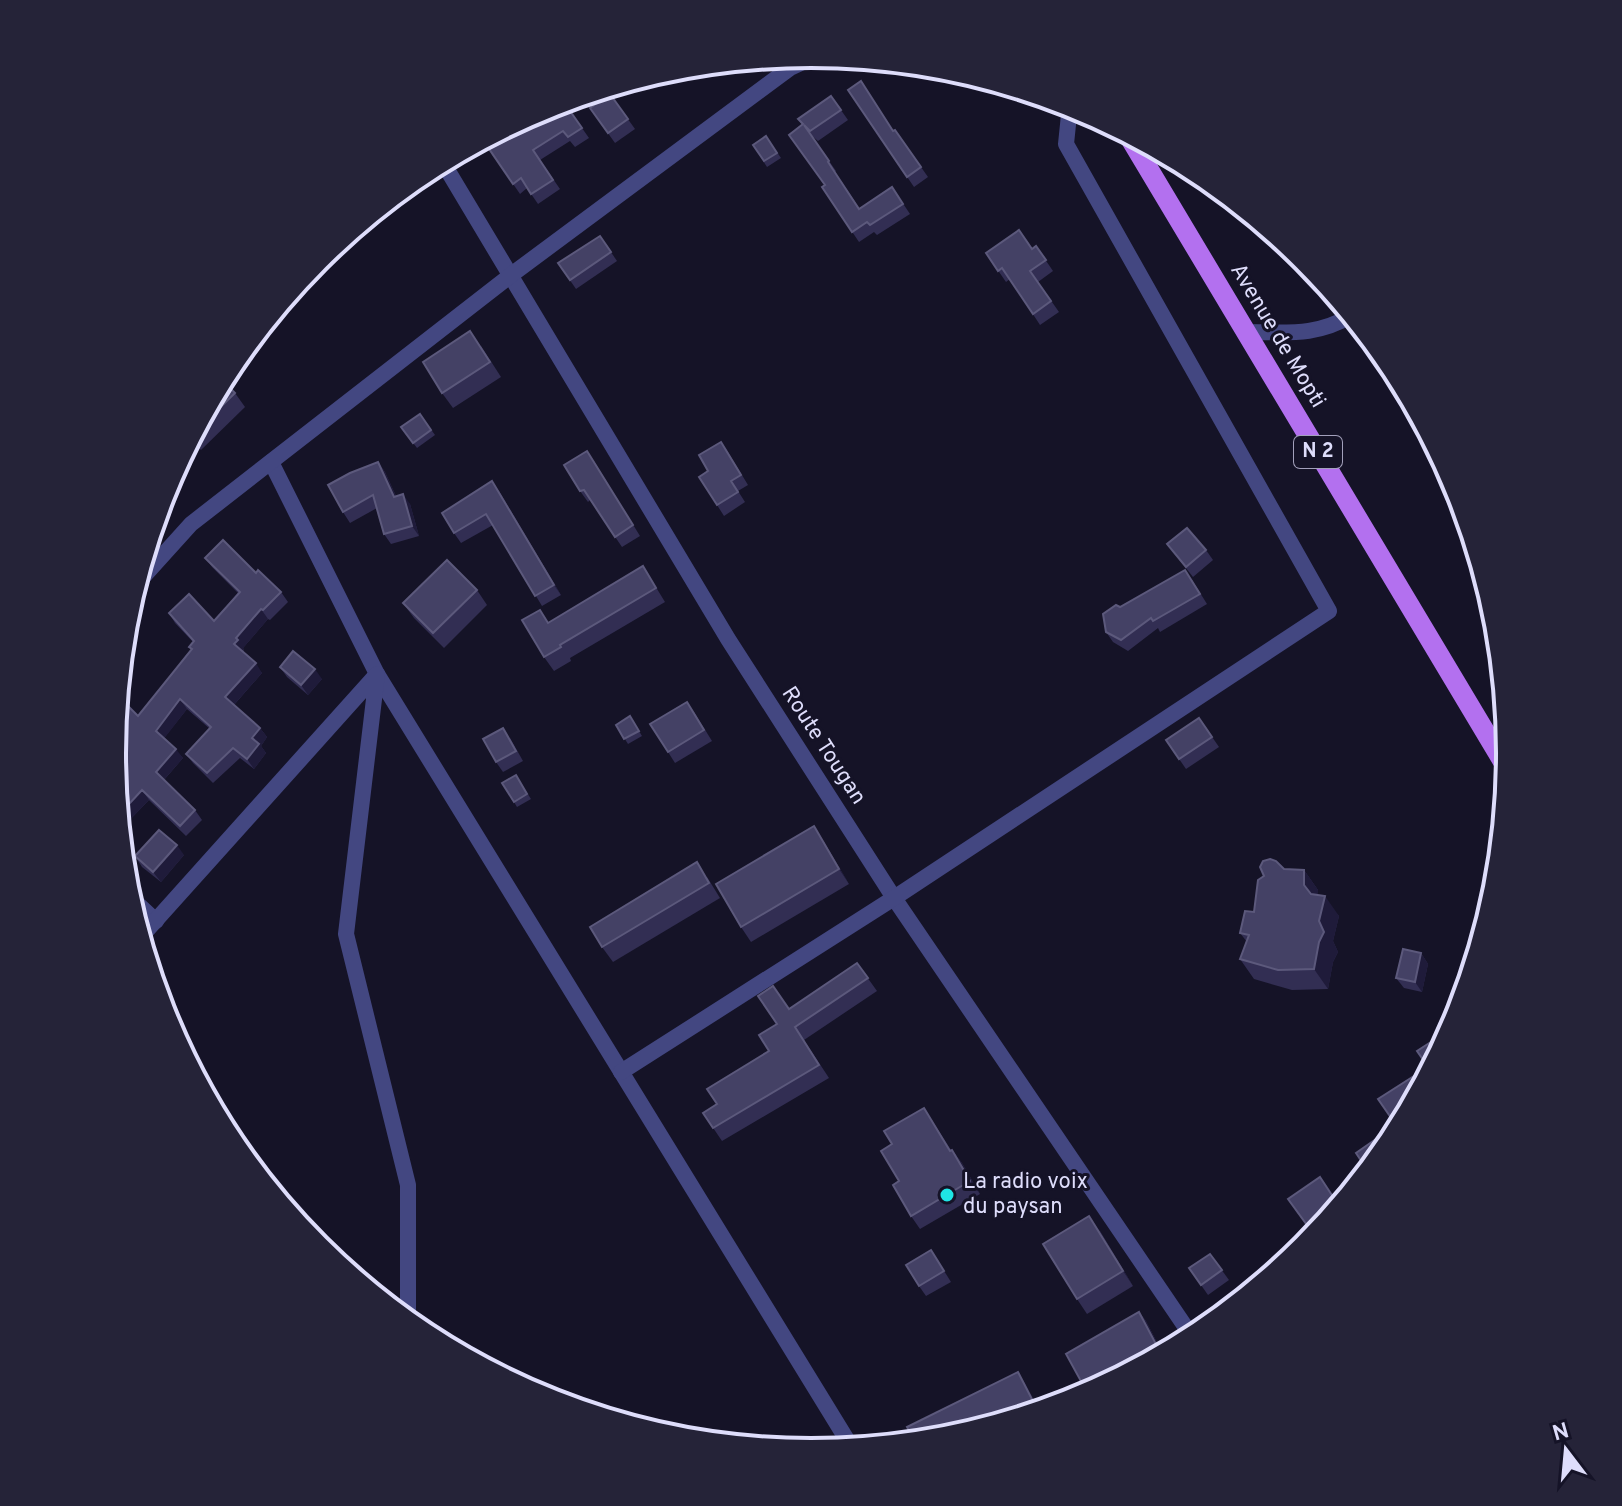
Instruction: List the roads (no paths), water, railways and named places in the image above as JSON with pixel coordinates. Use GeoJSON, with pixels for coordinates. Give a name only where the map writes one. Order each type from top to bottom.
{"type":"FeatureCollection","features":[{"type":"Feature","properties":{"kind":"main road","name":"Avenue de Mopti"},"geometry":{"type":"LineString","coordinates":[[1138,152],[1496,750]]}},
{"type":"Feature","properties":{"kind":"street"},"geometry":{"type":"LineString","coordinates":[[151,568],[191,524],[511,275],[789,68]]}},
{"type":"Feature","properties":{"kind":"street"},"geometry":{"type":"LineString","coordinates":[[621,1072],[894,898],[1329,611],[1066,144],[1069,118]]}},
{"type":"Feature","properties":{"kind":"street","name":"Route Tougan"},"geometry":{"type":"LineString","coordinates":[[449,172],[728,639],[894,898],[1185,1327]]}},
{"type":"Feature","properties":{"kind":"street"},"geometry":{"type":"LineString","coordinates":[[1246,332],[1309,332],[1342,321]]}},
{"type":"Feature","properties":{"kind":"street"},"geometry":{"type":"LineString","coordinates":[[271,462],[377,674],[845,1437]]}},
{"type":"Feature","properties":{"kind":"street"},"geometry":{"type":"LineString","coordinates":[[149,929],[377,674]]}},
{"type":"Feature","properties":{"kind":"street"},"geometry":{"type":"LineString","coordinates":[[377,674],[346,934],[408,1185],[408,1306]]}},
{"type":"Feature","properties":{"kind":"street"},"geometry":{"type":"LineString","coordinates":[[144,910],[156,921]]}},
{"type":"Feature","properties":{"kind":"place","name":"La radio voix du paysan"},"geometry":{"type":"Point","coordinates":[947,1195]}}]}
